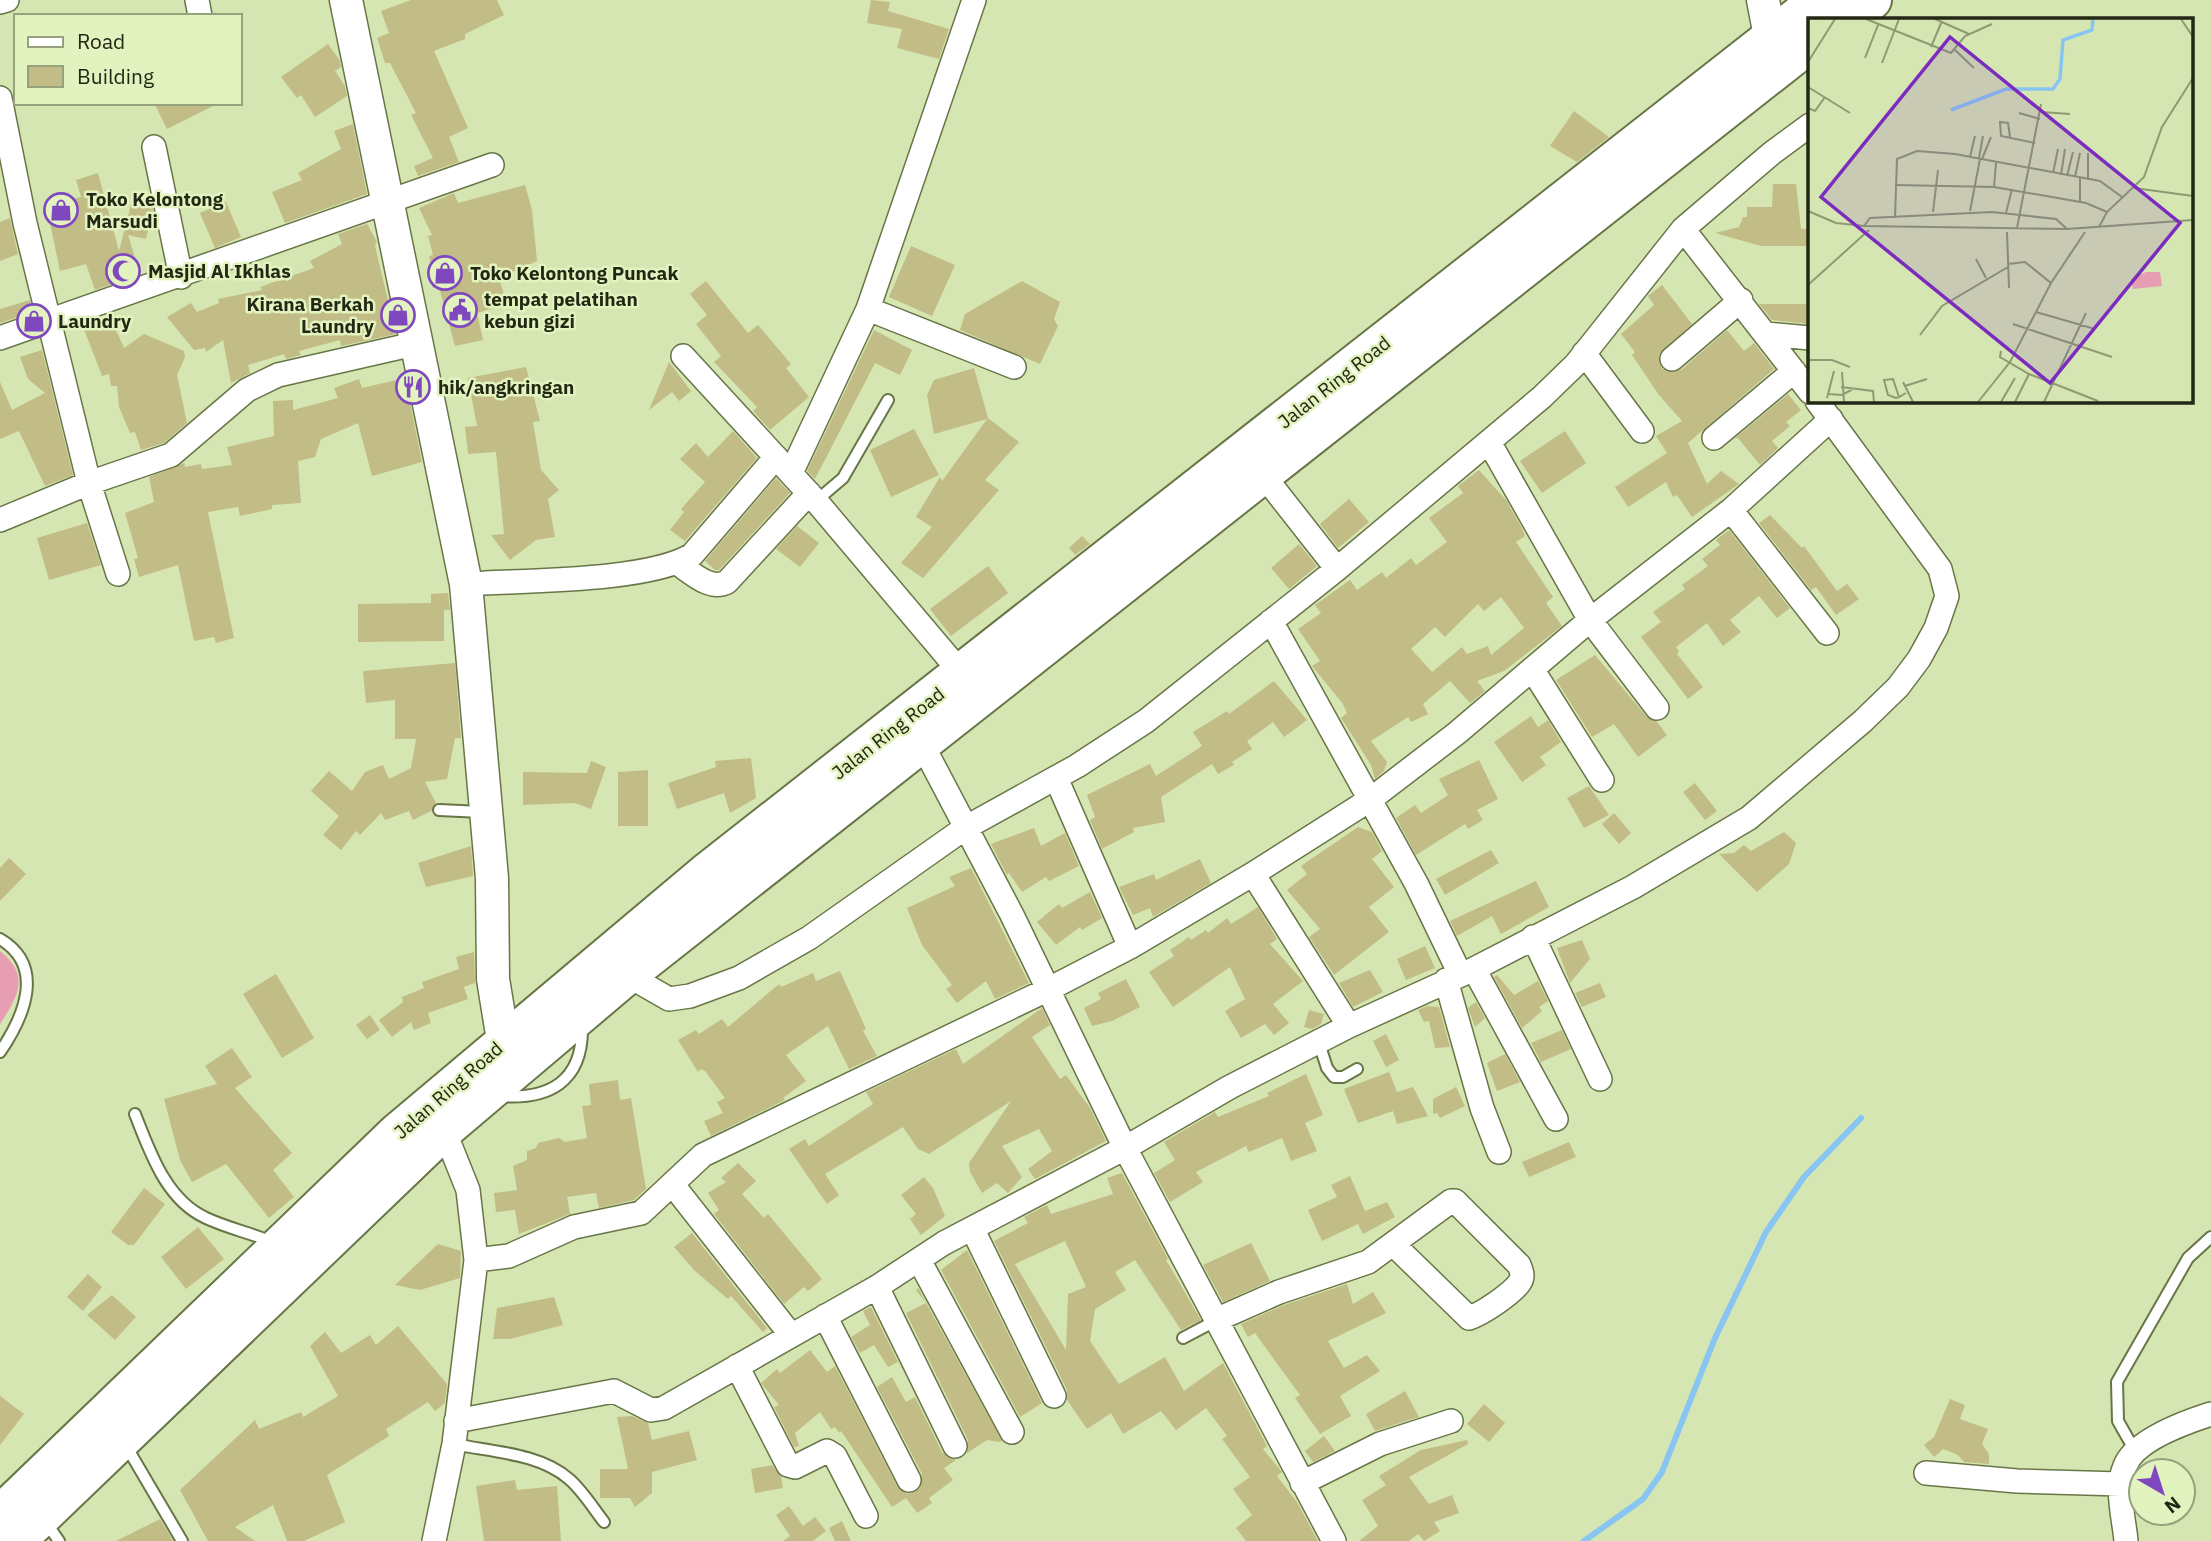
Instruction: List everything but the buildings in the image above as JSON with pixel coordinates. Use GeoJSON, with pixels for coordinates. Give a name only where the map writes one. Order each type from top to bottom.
{"type":"FeatureCollection","features":[{"type":"Feature","properties":{"kind":"highway","name":"Jalan Ring Road"},"geometry":{"type":"LineString","coordinates":[[0,1515],[292,1256],[627,975],[927,755],[1264,476],[1767,18],[1819,0]]}},
{"type":"Feature","properties":{"kind":"highway"},"geometry":{"type":"LineString","coordinates":[[1845,18],[1872,0]]}},
{"type":"Feature","properties":{"kind":"highway","name":"Jalan Ring Road"},"geometry":{"type":"LineString","coordinates":[[39,1533],[122,1438],[292,1256],[398,1132],[706,873],[963,675],[1808,44]]}},
{"type":"Feature","properties":{"kind":"street"},"geometry":{"type":"LineString","coordinates":[[0,2],[6,0]]}},
{"type":"Feature","properties":{"kind":"street"},"geometry":{"type":"LineString","coordinates":[[346,0],[390,202],[414,344],[466,584],[492,878],[494,979],[501,1028],[507,1041]]}},
{"type":"Feature","properties":{"kind":"street"},"geometry":{"type":"LineString","coordinates":[[466,584],[631,573],[677,564],[692,555],[784,465],[868,309],[974,0]]}},
{"type":"Feature","properties":{"kind":"street"},"geometry":{"type":"LineString","coordinates":[[0,98],[7,158],[89,483],[118,574]]}},
{"type":"Feature","properties":{"kind":"street"},"geometry":{"type":"LineString","coordinates":[[627,975],[669,999],[711,989],[739,978],[809,938],[960,818],[1056,778],[1146,721],[1337,569],[1542,397],[1584,353],[1683,229],[1772,153],[1808,126]]}},
{"type":"Feature","properties":{"kind":"street"},"geometry":{"type":"LineString","coordinates":[[154,147],[181,277]]}},
{"type":"Feature","properties":{"kind":"street"},"geometry":{"type":"LineString","coordinates":[[0,338],[181,277],[492,165]]}},
{"type":"Feature","properties":{"kind":"street"},"geometry":{"type":"LineString","coordinates":[[1683,229],[1808,389]]}},
{"type":"Feature","properties":{"kind":"street"},"geometry":{"type":"LineString","coordinates":[[1672,359],[1741,300]]}},
{"type":"Feature","properties":{"kind":"street"},"geometry":{"type":"LineString","coordinates":[[868,309],[1014,368]]}},
{"type":"Feature","properties":{"kind":"street"},"geometry":{"type":"LineString","coordinates":[[1767,334],[1808,338]]}},
{"type":"Feature","properties":{"kind":"street"},"geometry":{"type":"LineString","coordinates":[[0,520],[89,483],[171,455],[247,390],[278,375],[414,344]]}},
{"type":"Feature","properties":{"kind":"street"},"geometry":{"type":"LineString","coordinates":[[1584,353],[1642,431]]}},
{"type":"Feature","properties":{"kind":"street"},"geometry":{"type":"LineString","coordinates":[[683,356],[784,465],[963,675]]}},
{"type":"Feature","properties":{"kind":"street"},"geometry":{"type":"LineString","coordinates":[[1714,438],[1794,371]]}},
{"type":"Feature","properties":{"kind":"street"},"geometry":{"type":"LineString","coordinates":[[456,1421],[614,1391],[651,1410],[664,1408],[877,1287],[944,1244],[1125,1148],[1230,1087],[1633,887],[1749,818],[1863,722],[1898,687],[1919,659],[1936,628],[1947,596],[1945,581],[1824,410],[1731,510],[1590,620],[1371,799],[1253,874],[1130,947],[1049,989],[922,1053],[704,1155],[641,1213],[574,1227],[509,1256],[476,1260]]}},
{"type":"Feature","properties":{"kind":"street"},"geometry":{"type":"LineString","coordinates":[[1489,442],[1590,620],[1657,708]]}},
{"type":"Feature","properties":{"kind":"street"},"geometry":{"type":"LineString","coordinates":[[1264,476],[1337,569]]}},
{"type":"Feature","properties":{"kind":"street"},"geometry":{"type":"LineString","coordinates":[[677,564],[711,585],[719,586],[727,582],[812,497]]}},
{"type":"Feature","properties":{"kind":"street"},"geometry":{"type":"LineString","coordinates":[[1731,510],[1827,633]]}},
{"type":"Feature","properties":{"kind":"street"},"geometry":{"type":"LineString","coordinates":[[1271,621],[1371,799],[1460,975],[1556,1119]]}},
{"type":"Feature","properties":{"kind":"street"},"geometry":{"type":"LineString","coordinates":[[1532,669],[1602,780]]}},
{"type":"Feature","properties":{"kind":"street"},"geometry":{"type":"LineString","coordinates":[[927,755],[1049,989],[1125,1148],[1218,1319],[1328,1539]]}},
{"type":"Feature","properties":{"kind":"street"},"geometry":{"type":"LineString","coordinates":[[1056,778],[1130,947]]}},
{"type":"Feature","properties":{"kind":"street"},"geometry":{"type":"LineString","coordinates":[[1253,874],[1349,1026]]}},
{"type":"Feature","properties":{"kind":"street"},"geometry":{"type":"LineString","coordinates":[[1533,937],[1600,1079]]}},
{"type":"Feature","properties":{"kind":"street"},"geometry":{"type":"LineString","coordinates":[[1460,975],[1482,1108],[1499,1152]]}},
{"type":"Feature","properties":{"kind":"street"},"geometry":{"type":"LineString","coordinates":[[413,1541],[436,1534],[454,1444],[476,1260],[468,1191],[444,1130]]}},
{"type":"Feature","properties":{"kind":"street"},"geometry":{"type":"LineString","coordinates":[[673,1185],[791,1335]]}},
{"type":"Feature","properties":{"kind":"street"},"geometry":{"type":"LineString","coordinates":[[1218,1319],[1279,1292],[1368,1262],[1446,1201],[1455,1201],[1519,1265],[1522,1273],[1520,1282],[1481,1314],[1469,1318],[1393,1244]]}},
{"type":"Feature","properties":{"kind":"street"},"geometry":{"type":"LineString","coordinates":[[973,1230],[1054,1396]]}},
{"type":"Feature","properties":{"kind":"street"},"geometry":{"type":"LineString","coordinates":[[919,1260],[1012,1432]]}},
{"type":"Feature","properties":{"kind":"street"},"geometry":{"type":"LineString","coordinates":[[877,1287],[955,1446]]}},
{"type":"Feature","properties":{"kind":"street"},"geometry":{"type":"LineString","coordinates":[[825,1315],[909,1480]]}},
{"type":"Feature","properties":{"kind":"street"},"geometry":{"type":"LineString","coordinates":[[737,1366],[788,1465],[795,1467],[827,1451],[835,1456],[866,1516]]}},
{"type":"Feature","properties":{"kind":"street"},"geometry":{"type":"LineString","coordinates":[[2126,1541],[2122,1484],[2124,1466],[2135,1451],[2167,1431],[2211,1414]]}},
{"type":"Feature","properties":{"kind":"street"},"geometry":{"type":"LineString","coordinates":[[1302,1483],[1380,1444],[1451,1421]]}},
{"type":"Feature","properties":{"kind":"street"},"geometry":{"type":"LineString","coordinates":[[1926,1473],[2017,1481],[2122,1484]]}},
{"type":"Feature","properties":{"kind":"lane"},"geometry":{"type":"LineString","coordinates":[[812,497],[844,478],[888,400]]}},
{"type":"Feature","properties":{"kind":"lane"},"geometry":{"type":"LineString","coordinates":[[439,810],[486,812]]}},
{"type":"Feature","properties":{"kind":"lane"},"geometry":{"type":"LineString","coordinates":[[0,939],[15,948],[24,963],[26,984],[25,1007],[15,1031],[0,1052]]}},
{"type":"Feature","properties":{"kind":"lane"},"geometry":{"type":"LineString","coordinates":[[1319,1043],[1327,1068],[1334,1077],[1343,1077],[1357,1069]]}},
{"type":"Feature","properties":{"kind":"lane"},"geometry":{"type":"LineString","coordinates":[[135,1114],[153,1159],[187,1207],[292,1256]]}},
{"type":"Feature","properties":{"kind":"lane"},"geometry":{"type":"LineString","coordinates":[[2135,1451],[2118,1421],[2117,1382],[2188,1258],[2211,1237]]}},
{"type":"Feature","properties":{"kind":"lane"},"geometry":{"type":"LineString","coordinates":[[1183,1338],[1218,1319]]}},
{"type":"Feature","properties":{"kind":"lane"},"geometry":{"type":"LineString","coordinates":[[122,1438],[182,1541]]}},
{"type":"Feature","properties":{"kind":"lane"},"geometry":{"type":"LineString","coordinates":[[454,1444],[549,1466],[572,1481],[604,1522]]}},
{"type":"Feature","properties":{"kind":"shaded area"},"geometry":{"type":"Polygon","coordinates":[[[0,951],[16,969],[18,986],[12,1004],[0,1024],[0,951]]]}},
{"type":"Feature","properties":{"kind":"waterway"},"geometry":{"type":"LineString","coordinates":[[1584,1541],[1643,1499],[1662,1472],[1715,1338],[1766,1232],[1804,1177],[1861,1118]]}},
{"type":"Feature","properties":{"kind":"place","name":"Toko Kelontong Marsudi"},"geometry":{"type":"Point","coordinates":[61,210]}},
{"type":"Feature","properties":{"kind":"place","name":"Masjid Al Ikhlas"},"geometry":{"type":"Point","coordinates":[123,271]}},
{"type":"Feature","properties":{"kind":"place","name":"Toko Kelontong Puncak"},"geometry":{"type":"Point","coordinates":[445,273]}},
{"type":"Feature","properties":{"kind":"place","name":"tempat pelatihan kebun gizi"},"geometry":{"type":"Point","coordinates":[460,310]}},
{"type":"Feature","properties":{"kind":"place","name":"Kirana Berkah Laundry"},"geometry":{"type":"Point","coordinates":[398,315]}},
{"type":"Feature","properties":{"kind":"place","name":"Laundry"},"geometry":{"type":"Point","coordinates":[34,321]}},
{"type":"Feature","properties":{"kind":"place","name":"hik/angkringan"},"geometry":{"type":"Point","coordinates":[413,387]}}]}
